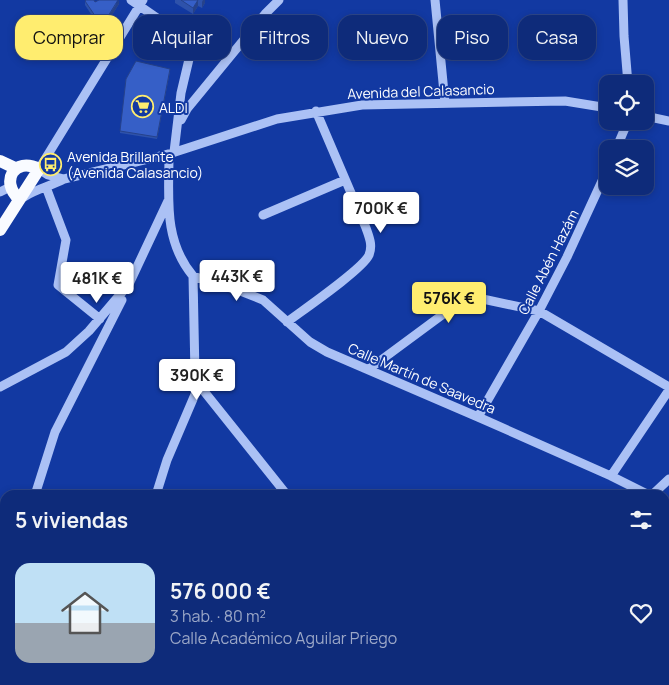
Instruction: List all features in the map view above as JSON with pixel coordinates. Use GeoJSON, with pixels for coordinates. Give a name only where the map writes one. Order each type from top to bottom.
{"type":"FeatureCollection","features":[{"type":"Feature","properties":{"kind":"main road"},"geometry":{"type":"LineString","coordinates":[[0,161],[15,168]]}},
{"type":"Feature","properties":{"kind":"main road"},"geometry":{"type":"LineString","coordinates":[[0,230],[39,169],[31,164],[15,168],[8,176],[3,187],[19,199]]}},
{"type":"Feature","properties":{"kind":"street"},"geometry":{"type":"LineString","coordinates":[[130,0],[141,4],[186,38],[190,55],[181,93],[178,125],[172,153],[169,199],[170,226],[177,252],[193,276],[195,375],[199,385],[283,490]]}},
{"type":"Feature","properties":{"kind":"street"},"geometry":{"type":"LineString","coordinates":[[178,125],[187,108],[264,14],[279,0]]}},
{"type":"Feature","properties":{"kind":"street"},"geometry":{"type":"LineString","coordinates":[[435,0],[445,103]]}},
{"type":"Feature","properties":{"kind":"street"},"geometry":{"type":"LineString","coordinates":[[623,0],[627,75]]}},
{"type":"Feature","properties":{"kind":"street"},"geometry":{"type":"LineString","coordinates":[[64,179],[48,175],[39,169],[141,4]]}},
{"type":"Feature","properties":{"kind":"street","name":"Avenida del Calasancio"},"geometry":{"type":"LineString","coordinates":[[19,199],[33,190],[46,187],[64,179],[172,153],[276,119],[316,111],[362,105],[565,101],[599,107]]}},
{"type":"Feature","properties":{"kind":"street"},"geometry":{"type":"LineString","coordinates":[[287,322],[358,268],[369,256],[371,247],[316,111]]}},
{"type":"Feature","properties":{"kind":"street"},"geometry":{"type":"LineString","coordinates":[[654,118],[669,121]]}},
{"type":"Feature","properties":{"kind":"street"},"geometry":{"type":"LineString","coordinates":[[263,215],[345,180]]}},
{"type":"Feature","properties":{"kind":"street"},"geometry":{"type":"LineString","coordinates":[[46,187],[66,240],[58,285],[100,319]]}},
{"type":"Feature","properties":{"kind":"street","name":"Calle Abén Hazám"},"geometry":{"type":"LineString","coordinates":[[478,417],[539,311],[567,257],[599,188]]}},
{"type":"Feature","properties":{"kind":"street"},"geometry":{"type":"LineString","coordinates":[[37,490],[56,432],[130,284],[169,199]]}},
{"type":"Feature","properties":{"kind":"street","name":"Calle Martín de Saavedra"},"geometry":{"type":"LineString","coordinates":[[193,276],[253,295],[267,304],[310,342],[327,352],[640,490]]}},
{"type":"Feature","properties":{"kind":"street"},"geometry":{"type":"LineString","coordinates":[[0,387],[59,356],[88,333],[130,284]]}},
{"type":"Feature","properties":{"kind":"street"},"geometry":{"type":"LineString","coordinates":[[369,370],[457,304],[467,299],[478,298],[539,311],[669,389],[611,476]]}},
{"type":"Feature","properties":{"kind":"street"},"geometry":{"type":"LineString","coordinates":[[88,333],[101,341]]}},
{"type":"Feature","properties":{"kind":"street"},"geometry":{"type":"LineString","coordinates":[[158,490],[167,460],[199,385]]}},
{"type":"Feature","properties":{"kind":"street"},"geometry":{"type":"LineString","coordinates":[[656,490],[669,479]]}},
{"type":"Feature","properties":{"kind":"building"},"geometry":{"type":"Polygon","coordinates":[[[118,0],[109,15],[95,15],[85,1],[118,0]]]}},
{"type":"Feature","properties":{"kind":"building"},"geometry":{"type":"Polygon","coordinates":[[[181,0],[198,0],[193,8],[181,0]]]}},
{"type":"Feature","properties":{"kind":"building","name":"ALDI"},"geometry":{"type":"Polygon","coordinates":[[[136,61],[170,69],[157,137],[120,131],[126,79],[136,61]]]}},
{"type":"Feature","properties":{"kind":"place","name":"ALDI"},"geometry":{"type":"Point","coordinates":[143,107]}},
{"type":"Feature","properties":{"kind":"place","name":"Avenida Brillante (Avenida Calasancio)"},"geometry":{"type":"Point","coordinates":[51,164]}}]}
